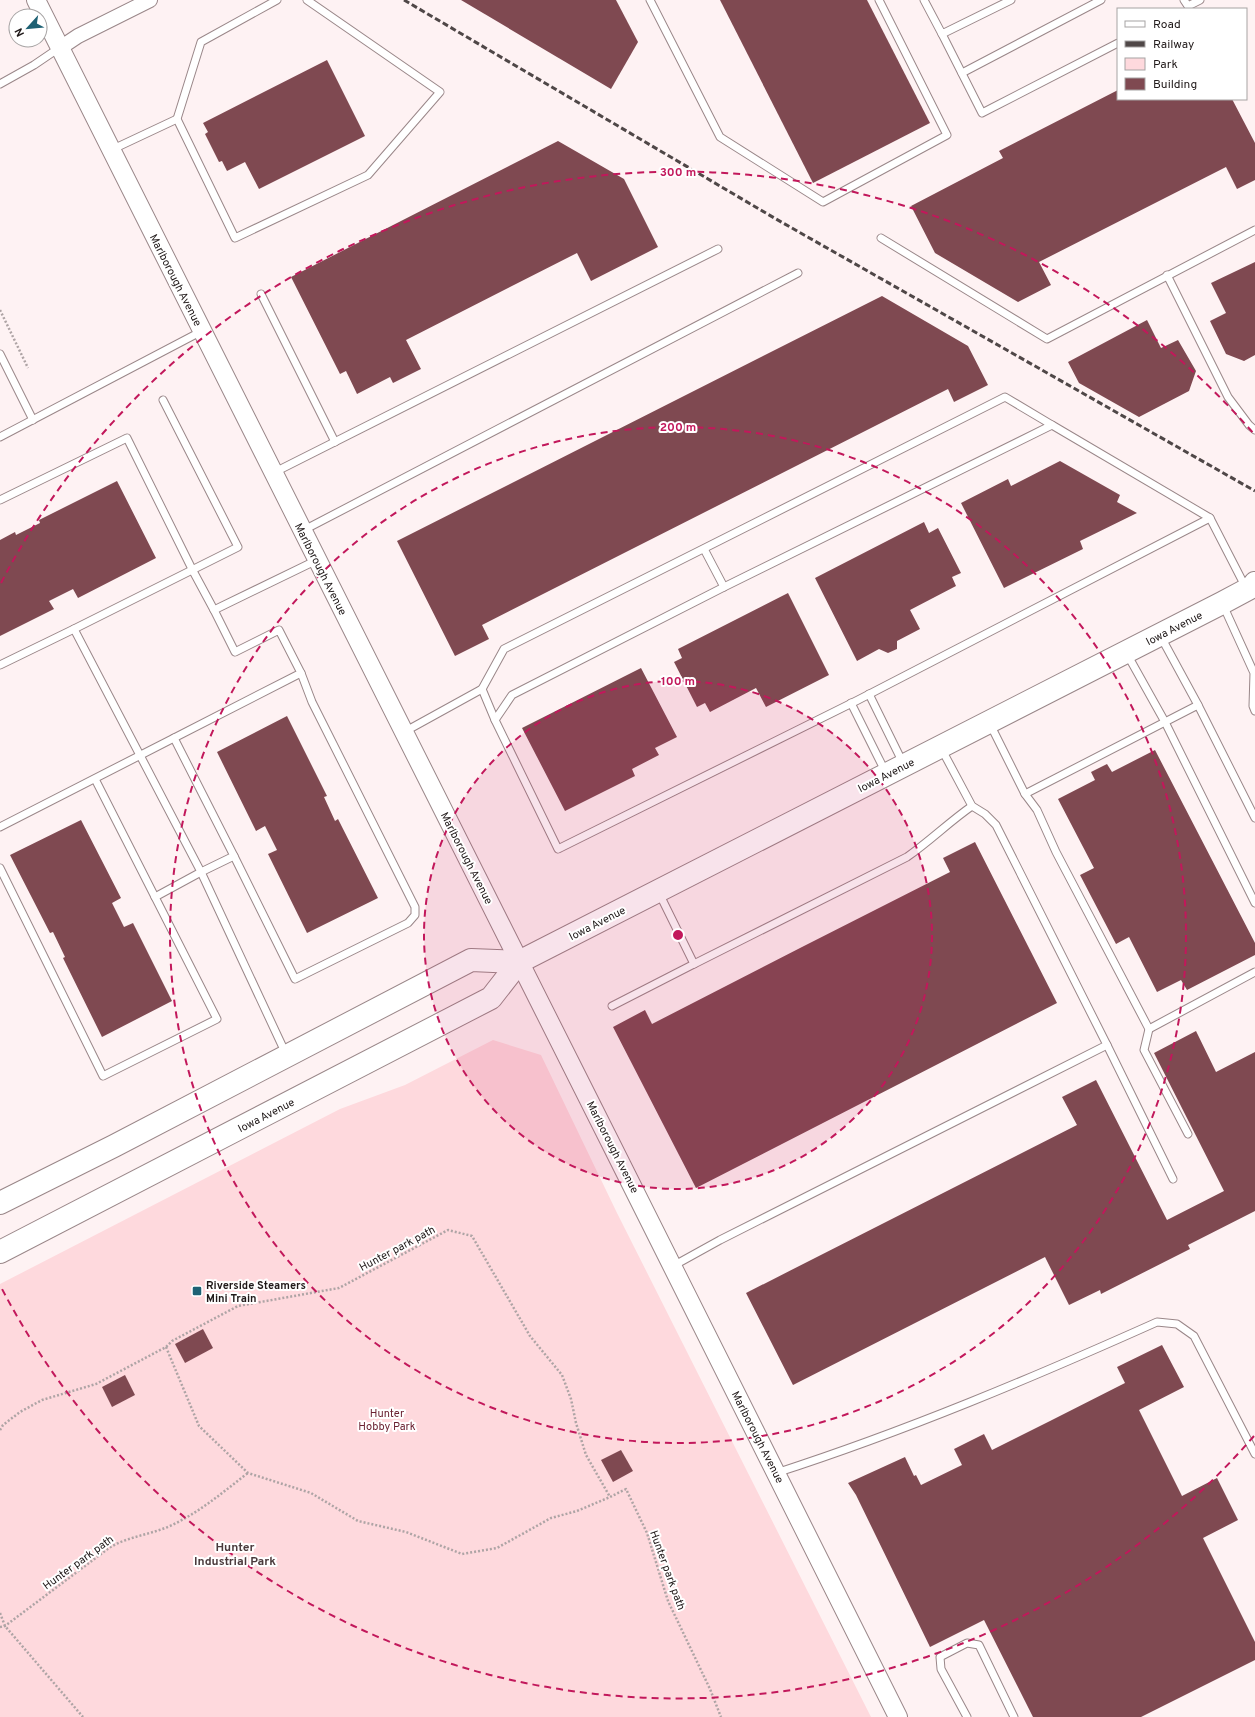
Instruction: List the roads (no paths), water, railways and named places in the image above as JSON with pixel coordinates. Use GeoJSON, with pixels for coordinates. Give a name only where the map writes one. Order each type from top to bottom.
{"type":"FeatureCollection","features":[{"type":"Feature","properties":{"kind":"main road","name":"Iowa Avenue"},"geometry":{"type":"LineString","coordinates":[[0,1252],[491,998],[519,962],[1252,587]]}},
{"type":"Feature","properties":{"kind":"main road","name":"Iowa Avenue"},"geometry":{"type":"LineString","coordinates":[[0,1203],[114,1146],[471,960],[519,962]]}},
{"type":"Feature","properties":{"kind":"street","name":"Marlborough Avenue"},"geometry":{"type":"LineString","coordinates":[[36,0],[673,1266],[898,1717]]}},
{"type":"Feature","properties":{"kind":"street"},"geometry":{"type":"LineString","coordinates":[[60,48],[78,36],[150,0]]}},
{"type":"Feature","properties":{"kind":"lane"},"geometry":{"type":"LineString","coordinates":[[277,0],[201,42],[177,119],[235,238],[368,175],[440,92],[307,0]]}},
{"type":"Feature","properties":{"kind":"lane"},"geometry":{"type":"LineString","coordinates":[[650,0],[720,137],[823,202],[947,135],[879,0]]}},
{"type":"Feature","properties":{"kind":"lane"},"geometry":{"type":"LineString","coordinates":[[924,0],[982,113],[1117,44]]}},
{"type":"Feature","properties":{"kind":"lane"},"geometry":{"type":"LineString","coordinates":[[942,34],[1010,0]]}},
{"type":"Feature","properties":{"kind":"lane"},"geometry":{"type":"LineString","coordinates":[[962,73],[1101,0]]}},
{"type":"Feature","properties":{"kind":"lane"},"geometry":{"type":"LineString","coordinates":[[1185,5],[1200,0]]}},
{"type":"Feature","properties":{"kind":"lane"},"geometry":{"type":"LineString","coordinates":[[0,84],[34,66],[60,48]]}},
{"type":"Feature","properties":{"kind":"lane"},"geometry":{"type":"LineString","coordinates":[[111,150],[177,119]]}},
{"type":"Feature","properties":{"kind":"lane"},"geometry":{"type":"LineString","coordinates":[[881,238],[1047,339],[1255,230]]}},
{"type":"Feature","properties":{"kind":"lane"},"geometry":{"type":"LineString","coordinates":[[273,473],[718,249]]}},
{"type":"Feature","properties":{"kind":"lane"},"geometry":{"type":"LineString","coordinates":[[302,531],[798,273]]}},
{"type":"Feature","properties":{"kind":"lane"},"geometry":{"type":"LineString","coordinates":[[1167,275],[1228,398],[1249,425],[1255,430]]}},
{"type":"Feature","properties":{"kind":"lane"},"geometry":{"type":"LineString","coordinates":[[261,294],[335,442]]}},
{"type":"Feature","properties":{"kind":"lane"},"geometry":{"type":"LineString","coordinates":[[0,437],[202,331]]}},
{"type":"Feature","properties":{"kind":"lane"},"geometry":{"type":"LineString","coordinates":[[0,354],[33,420]]}},
{"type":"Feature","properties":{"kind":"lane"},"geometry":{"type":"LineString","coordinates":[[404,732],[482,689],[504,649],[1005,397],[1210,518],[1252,587]]}},
{"type":"Feature","properties":{"kind":"lane"},"geometry":{"type":"LineString","coordinates":[[0,665],[193,571],[238,547],[163,400]]}},
{"type":"Feature","properties":{"kind":"lane"},"geometry":{"type":"LineString","coordinates":[[495,720],[512,695],[724,587],[1052,425]]}},
{"type":"Feature","properties":{"kind":"lane"},"geometry":{"type":"LineString","coordinates":[[0,500],[126,438],[235,652],[279,630],[301,673],[312,702],[415,907],[415,915],[408,923],[295,979],[174,738]]}},
{"type":"Feature","properties":{"kind":"lane"},"geometry":{"type":"LineString","coordinates":[[482,689],[495,720],[558,849],[869,694],[1210,518]]}},
{"type":"Feature","properties":{"kind":"lane"},"geometry":{"type":"LineString","coordinates":[[704,549],[724,587]]}},
{"type":"Feature","properties":{"kind":"lane"},"geometry":{"type":"LineString","coordinates":[[214,610],[317,560]]}},
{"type":"Feature","properties":{"kind":"lane"},"geometry":{"type":"LineString","coordinates":[[1222,603],[1254,673],[1253,706],[1255,711]]}},
{"type":"Feature","properties":{"kind":"lane"},"geometry":{"type":"LineString","coordinates":[[74,629],[201,872],[287,1056]]}},
{"type":"Feature","properties":{"kind":"lane"},"geometry":{"type":"LineString","coordinates":[[1160,635],[1198,705],[1255,818]]}},
{"type":"Feature","properties":{"kind":"lane"},"geometry":{"type":"LineString","coordinates":[[1126,652],[1165,722],[1255,903]]}},
{"type":"Feature","properties":{"kind":"lane"},"geometry":{"type":"LineString","coordinates":[[0,827],[301,673]]}},
{"type":"Feature","properties":{"kind":"lane"},"geometry":{"type":"LineString","coordinates":[[869,694],[895,770]]}},
{"type":"Feature","properties":{"kind":"lane"},"geometry":{"type":"LineString","coordinates":[[851,703],[895,770]]}},
{"type":"Feature","properties":{"kind":"lane"},"geometry":{"type":"LineString","coordinates":[[1025,794],[1198,705]]}},
{"type":"Feature","properties":{"kind":"lane"},"geometry":{"type":"LineString","coordinates":[[989,722],[1025,794],[1037,810],[1056,852],[1149,1029],[1144,1050],[1188,1134]]}},
{"type":"Feature","properties":{"kind":"lane"},"geometry":{"type":"LineString","coordinates":[[940,747],[972,806],[985,814],[996,825],[1107,1044],[1173,1179]]}},
{"type":"Feature","properties":{"kind":"lane"},"geometry":{"type":"LineString","coordinates":[[0,868],[103,1076],[217,1019],[95,779]]}},
{"type":"Feature","properties":{"kind":"lane"},"geometry":{"type":"LineString","coordinates":[[612,1006],[907,857],[924,845],[953,819],[972,806]]}},
{"type":"Feature","properties":{"kind":"lane"},"geometry":{"type":"LineString","coordinates":[[155,897],[234,856]]}},
{"type":"Feature","properties":{"kind":"lane"},"geometry":{"type":"LineString","coordinates":[[658,892],[694,964]]}},
{"type":"Feature","properties":{"kind":"lane"},"geometry":{"type":"LineString","coordinates":[[1149,1029],[1255,972]]}},
{"type":"Feature","properties":{"kind":"lane"},"geometry":{"type":"LineString","coordinates":[[673,1266],[720,1240],[1107,1044]]}},
{"type":"Feature","properties":{"kind":"lane"},"geometry":{"type":"LineString","coordinates":[[776,1473],[848,1450],[966,1404],[1157,1322],[1177,1324],[1194,1336],[1255,1454]]}},
{"type":"Feature","properties":{"kind":"lane"},"geometry":{"type":"LineString","coordinates":[[967,1717],[941,1669],[940,1657],[967,1643],[980,1645],[1014,1717]]}},
{"type":"Feature","properties":{"kind":"railway"},"geometry":{"type":"LineString","coordinates":[[404,0],[776,219],[1255,491]]}},
{"type":"Feature","properties":{"kind":"place","name":"Riverside Steamers Mini Train"},"geometry":{"type":"Point","coordinates":[197,1291]}},
{"type":"Feature","properties":{"kind":"district","name":"Hunter Industrial Park"},"geometry":{"type":"Point","coordinates":[235,1554]}},
{"type":"Feature","properties":{"kind":"park label","name":"Hunter Hobby Park"},"geometry":{"type":"Point","coordinates":[387,1419]}}]}
